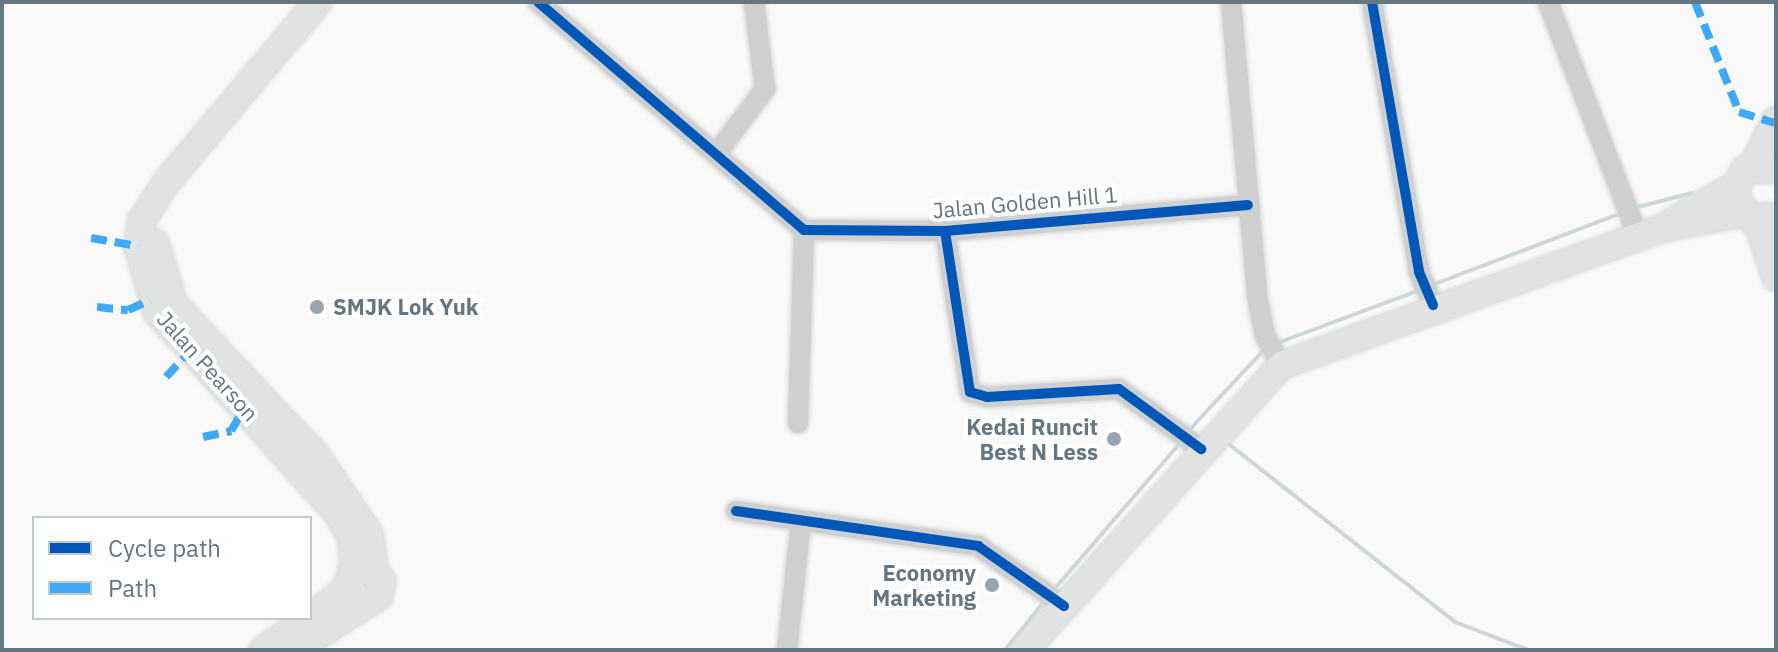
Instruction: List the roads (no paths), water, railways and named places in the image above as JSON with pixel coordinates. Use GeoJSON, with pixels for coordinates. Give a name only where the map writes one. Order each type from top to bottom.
{"type":"FeatureCollection","features":[{"type":"Feature","properties":{"kind":"main road","name":"Jalan Pearson"},"geometry":{"type":"LineString","coordinates":[[318,2],[165,184],[141,222],[138,246],[157,312],[339,515],[352,539],[360,584]]}},
{"type":"Feature","properties":{"kind":"main road","name":"Jalan Pearson"},"geometry":{"type":"LineString","coordinates":[[334,2],[178,191],[160,218],[155,249],[174,305],[317,457],[355,509],[369,534],[360,584]]}},
{"type":"Feature","properties":{"kind":"main road"},"geometry":{"type":"LineString","coordinates":[[1025,650],[1201,449],[1282,365],[1430,299],[1734,186],[1764,167],[1776,120]]}},
{"type":"Feature","properties":{"kind":"main road"},"geometry":{"type":"LineString","coordinates":[[1734,186],[1759,216],[1776,278]]}},
{"type":"Feature","properties":{"kind":"main road"},"geometry":{"type":"LineString","coordinates":[[1640,223],[1759,216]]}},
{"type":"Feature","properties":{"kind":"main road"},"geometry":{"type":"LineString","coordinates":[[312,617],[360,584]]}},
{"type":"Feature","properties":{"kind":"main road"},"geometry":{"type":"LineString","coordinates":[[295,650],[360,584]]}},
{"type":"Feature","properties":{"kind":"main road"},"geometry":{"type":"LineString","coordinates":[[263,650],[307,620]]}},
{"type":"Feature","properties":{"kind":"street"},"geometry":{"type":"LineString","coordinates":[[538,2],[804,230],[798,423]]}},
{"type":"Feature","properties":{"kind":"street"},"geometry":{"type":"LineString","coordinates":[[716,154],[765,89],[754,2]]}},
{"type":"Feature","properties":{"kind":"street"},"geometry":{"type":"LineString","coordinates":[[1231,2],[1248,205],[1262,322],[1282,365]]}},
{"type":"Feature","properties":{"kind":"street"},"geometry":{"type":"LineString","coordinates":[[1372,2],[1419,272],[1430,299]]}},
{"type":"Feature","properties":{"kind":"street"},"geometry":{"type":"LineString","coordinates":[[1548,2],[1640,223]]}},
{"type":"Feature","properties":{"kind":"street","name":"Jalan Golden Hill 1"},"geometry":{"type":"LineString","coordinates":[[804,230],[945,231],[1248,205]]}},
{"type":"Feature","properties":{"kind":"street"},"geometry":{"type":"LineString","coordinates":[[945,231],[970,392],[987,397],[1119,389],[1201,449]]}},
{"type":"Feature","properties":{"kind":"street"},"geometry":{"type":"LineString","coordinates":[[736,511],[978,546],[1064,606]]}},
{"type":"Feature","properties":{"kind":"street"},"geometry":{"type":"LineString","coordinates":[[787,650],[801,521]]}},
{"type":"Feature","properties":{"kind":"waterway"},"geometry":{"type":"LineString","coordinates":[[1634,208],[1692,193]]}},
{"type":"Feature","properties":{"kind":"waterway"},"geometry":{"type":"LineString","coordinates":[[1432,285],[1622,213]]}},
{"type":"Feature","properties":{"kind":"waterway"},"geometry":{"type":"LineString","coordinates":[[1280,342],[1420,290]]}},
{"type":"Feature","properties":{"kind":"waterway"},"geometry":{"type":"LineString","coordinates":[[1192,427],[1262,352]]}},
{"type":"Feature","properties":{"kind":"waterway"},"geometry":{"type":"LineString","coordinates":[[1225,441],[1455,622],[1528,650]]}},
{"type":"Feature","properties":{"kind":"waterway"},"geometry":{"type":"LineString","coordinates":[[1057,586],[1179,444]]}},
{"type":"Feature","properties":{"kind":"waterway"},"geometry":{"type":"LineString","coordinates":[[1005,650],[1044,602]]}},
{"type":"Feature","properties":{"kind":"place","name":"SMJK Lok Yuk"},"geometry":{"type":"Point","coordinates":[317,307]}},
{"type":"Feature","properties":{"kind":"place","name":"Kedai Runcit Best N Less"},"geometry":{"type":"Point","coordinates":[1114,439]}},
{"type":"Feature","properties":{"kind":"place","name":"Economy Marketing"},"geometry":{"type":"Point","coordinates":[992,585]}}]}
